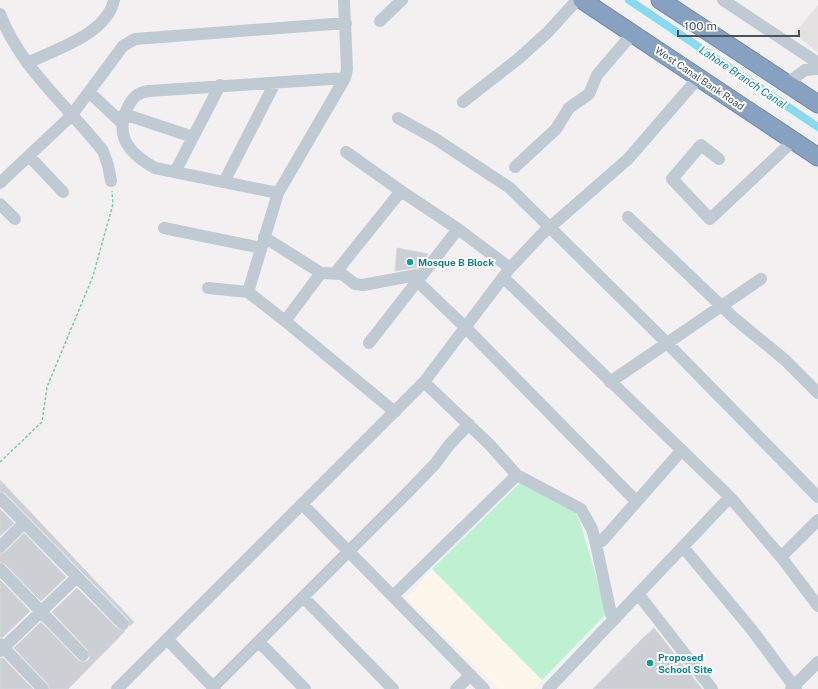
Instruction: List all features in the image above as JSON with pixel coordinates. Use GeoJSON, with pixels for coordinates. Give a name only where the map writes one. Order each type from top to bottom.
{"type":"FeatureCollection","features":[{"type":"Feature","properties":{"kind":"highway","name":"West Canal Bank Road"},"geometry":{"type":"LineString","coordinates":[[582,0],[818,157]]}},
{"type":"Feature","properties":{"kind":"highway"},"geometry":{"type":"LineString","coordinates":[[660,0],[818,104]]}},
{"type":"Feature","properties":{"kind":"street"},"geometry":{"type":"LineString","coordinates":[[27,63],[83,38],[109,14],[114,0]]}},
{"type":"Feature","properties":{"kind":"street"},"geometry":{"type":"LineString","coordinates":[[248,292],[278,193],[345,78],[347,69],[344,0]]}},
{"type":"Feature","properties":{"kind":"street"},"geometry":{"type":"LineString","coordinates":[[380,21],[402,0]]}},
{"type":"Feature","properties":{"kind":"street"},"geometry":{"type":"LineString","coordinates":[[464,102],[518,59],[548,32],[577,0]]}},
{"type":"Feature","properties":{"kind":"street"},"geometry":{"type":"LineString","coordinates":[[723,0],[818,64]]}},
{"type":"Feature","properties":{"kind":"street"},"geometry":{"type":"LineString","coordinates":[[0,14],[13,42],[27,63],[103,152],[108,165],[111,181]]}},
{"type":"Feature","properties":{"kind":"street"},"geometry":{"type":"LineString","coordinates":[[0,183],[72,116],[90,93],[122,46],[135,39],[346,23]]}},
{"type":"Feature","properties":{"kind":"street"},"geometry":{"type":"LineString","coordinates":[[515,167],[538,144],[556,129],[569,108],[589,94],[597,75],[633,33]]}},
{"type":"Feature","properties":{"kind":"street"},"geometry":{"type":"LineString","coordinates":[[786,84],[805,70],[818,69]]}},
{"type":"Feature","properties":{"kind":"street"},"geometry":{"type":"LineString","coordinates":[[121,688],[167,639],[303,505],[424,382],[466,328],[506,272],[542,234],[628,159],[698,77]]}},
{"type":"Feature","properties":{"kind":"street"},"geometry":{"type":"LineString","coordinates":[[278,193],[155,168],[143,161],[135,154],[124,138],[122,118],[129,102],[139,92],[220,85],[345,78]]}},
{"type":"Feature","properties":{"kind":"street"},"geometry":{"type":"LineString","coordinates":[[224,182],[275,83]]}},
{"type":"Feature","properties":{"kind":"street"},"geometry":{"type":"LineString","coordinates":[[175,172],[220,85]]}},
{"type":"Feature","properties":{"kind":"street"},"geometry":{"type":"LineString","coordinates":[[90,93],[122,118],[193,137]]}},
{"type":"Feature","properties":{"kind":"street"},"geometry":{"type":"LineString","coordinates":[[398,118],[434,138],[503,183],[536,212],[550,228],[667,343],[818,497]]}},
{"type":"Feature","properties":{"kind":"street"},"geometry":{"type":"LineString","coordinates":[[720,159],[701,145],[672,179],[710,219],[793,141]]}},
{"type":"Feature","properties":{"kind":"street"},"geometry":{"type":"LineString","coordinates":[[346,152],[458,229],[506,272],[610,382],[730,497],[781,557],[818,606]]}},
{"type":"Feature","properties":{"kind":"street"},"geometry":{"type":"LineString","coordinates":[[30,156],[63,192]]}},
{"type":"Feature","properties":{"kind":"street"},"geometry":{"type":"LineString","coordinates":[[336,272],[401,191]]}},
{"type":"Feature","properties":{"kind":"street"},"geometry":{"type":"LineString","coordinates":[[0,204],[15,219]]}},
{"type":"Feature","properties":{"kind":"street"},"geometry":{"type":"LineString","coordinates":[[628,217],[721,305],[785,360],[818,393]]}},
{"type":"Feature","properties":{"kind":"street"},"geometry":{"type":"LineString","coordinates":[[164,228],[262,242],[321,273],[336,272],[361,286],[420,278]]}},
{"type":"Feature","properties":{"kind":"street"},"geometry":{"type":"LineString","coordinates":[[369,343],[458,229]]}},
{"type":"Feature","properties":{"kind":"street"},"geometry":{"type":"LineString","coordinates":[[285,321],[321,273]]}},
{"type":"Feature","properties":{"kind":"street"},"geometry":{"type":"LineString","coordinates":[[420,278],[466,328],[636,501]]}},
{"type":"Feature","properties":{"kind":"street"},"geometry":{"type":"LineString","coordinates":[[610,382],[761,279]]}},
{"type":"Feature","properties":{"kind":"street"},"geometry":{"type":"LineString","coordinates":[[208,288],[248,292],[395,412]]}},
{"type":"Feature","properties":{"kind":"street"},"geometry":{"type":"LineString","coordinates":[[424,382],[469,424],[517,475],[581,509],[592,529],[611,614],[616,618]]}},
{"type":"Feature","properties":{"kind":"street"},"geometry":{"type":"LineString","coordinates":[[167,639],[214,688],[435,464],[448,445],[469,424]]}},
{"type":"Feature","properties":{"kind":"street"},"geometry":{"type":"LineString","coordinates":[[596,544],[602,541],[682,450]]}},
{"type":"Feature","properties":{"kind":"street"},"geometry":{"type":"LineString","coordinates":[[393,596],[517,475]]}},
{"type":"Feature","properties":{"kind":"street"},"geometry":{"type":"LineString","coordinates":[[548,689],[639,595],[730,497]]}},
{"type":"Feature","properties":{"kind":"street"},"geometry":{"type":"LineString","coordinates":[[0,498],[123,624]]}},
{"type":"Feature","properties":{"kind":"street"},"geometry":{"type":"LineString","coordinates":[[303,505],[484,689]]}},
{"type":"Feature","properties":{"kind":"street"},"geometry":{"type":"LineString","coordinates":[[781,557],[818,520]]}},
{"type":"Feature","properties":{"kind":"street"},"geometry":{"type":"LineString","coordinates":[[0,547],[24,523]]}},
{"type":"Feature","properties":{"kind":"street"},"geometry":{"type":"LineString","coordinates":[[683,547],[752,630],[793,688],[818,662]]}},
{"type":"Feature","properties":{"kind":"street"},"geometry":{"type":"LineString","coordinates":[[0,569],[83,655]]}},
{"type":"Feature","properties":{"kind":"street"},"geometry":{"type":"LineString","coordinates":[[43,689],[1,647],[41,612],[77,577]]}},
{"type":"Feature","properties":{"kind":"street"},"geometry":{"type":"LineString","coordinates":[[639,595],[712,689]]}},
{"type":"Feature","properties":{"kind":"street"},"geometry":{"type":"LineString","coordinates":[[303,597],[393,689]]}},
{"type":"Feature","properties":{"kind":"street"},"geometry":{"type":"LineString","coordinates":[[259,642],[305,689]]}},
{"type":"Feature","properties":{"kind":"street"},"geometry":{"type":"LineString","coordinates":[[456,689],[470,675]]}},
{"type":"Feature","properties":{"kind":"path"},"geometry":{"type":"LineString","coordinates":[[0,462],[42,422],[47,387],[93,276],[113,204],[111,181]]}},
{"type":"Feature","properties":{"kind":"shaded area"},"geometry":{"type":"Polygon","coordinates":[[[818,5],[818,52],[794,34],[818,5]]]}},
{"type":"Feature","properties":{"kind":"shaded area"},"geometry":{"type":"Polygon","coordinates":[[[432,569],[543,680],[534,689],[499,689],[406,598],[432,569]]]}},
{"type":"Feature","properties":{"kind":"green space"},"geometry":{"type":"Polygon","coordinates":[[[521,482],[575,512],[580,522],[607,613],[542,680],[432,569],[521,482]]]}},
{"type":"Feature","properties":{"kind":"building","name":"Mosque B Block"},"geometry":{"type":"Polygon","coordinates":[[[397,248],[428,254],[419,267],[395,271],[397,248]]]}},
{"type":"Feature","properties":{"kind":"building"},"geometry":{"type":"Polygon","coordinates":[[[0,480],[134,622],[130,626],[128,619],[5,493],[0,491],[0,480]]]}},
{"type":"Feature","properties":{"kind":"building"},"geometry":{"type":"Polygon","coordinates":[[[0,509],[14,523],[0,536],[0,509]]]}},
{"type":"Feature","properties":{"kind":"building"},"geometry":{"type":"Polygon","coordinates":[[[24,533],[66,577],[41,601],[5,564],[0,562],[0,554],[5,552],[24,533]]]}},
{"type":"Feature","properties":{"kind":"building"},"geometry":{"type":"Polygon","coordinates":[[[0,580],[30,611],[3,637],[0,637],[0,580]]]}},
{"type":"Feature","properties":{"kind":"building"},"geometry":{"type":"Polygon","coordinates":[[[77,588],[118,629],[125,631],[68,689],[50,689],[48,684],[14,648],[41,622],[78,660],[81,662],[88,661],[90,657],[88,650],[52,612],[77,588]]]}},
{"type":"Feature","properties":{"kind":"building","name":"Proposed School Site"},"geometry":{"type":"Polygon","coordinates":[[[654,628],[702,689],[593,689],[642,639],[654,628]]]}},
{"type":"Feature","properties":{"kind":"building"},"geometry":{"type":"Polygon","coordinates":[[[0,658],[3,658],[33,689],[0,689],[0,658]]]}},
{"type":"Feature","properties":{"kind":"waterway","name":"Lahore Branch Canal"},"geometry":{"type":"LineString","coordinates":[[629,0],[818,127]]}},
{"type":"Feature","properties":{"kind":"place","name":"Mosque B Block"},"geometry":{"type":"Point","coordinates":[410,262]}},
{"type":"Feature","properties":{"kind":"place","name":"Proposed School Site"},"geometry":{"type":"Point","coordinates":[650,663]}}]}
